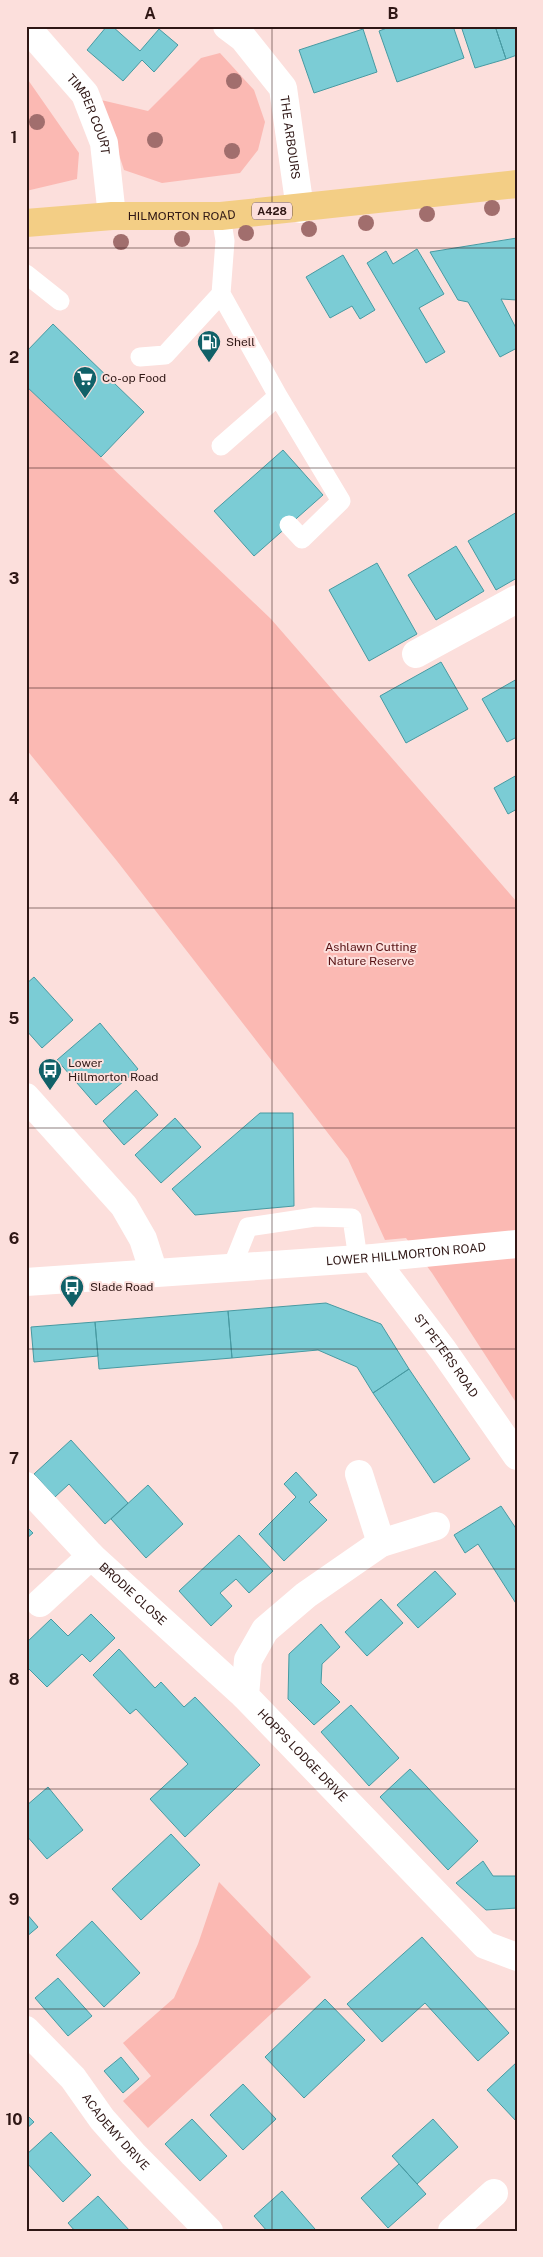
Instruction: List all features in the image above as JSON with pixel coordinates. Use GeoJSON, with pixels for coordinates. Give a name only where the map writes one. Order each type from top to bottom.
{"type":"FeatureCollection","features":[{"type":"Feature","properties":{"kind":"highway","name":"HILMORTON ROAD"},"geometry":{"type":"LineString","coordinates":[[26,223],[112,216],[221,216],[300,209],[517,184]]}},
{"type":"Feature","properties":{"kind":"street","name":"THE ARBOURS"},"geometry":{"type":"LineString","coordinates":[[227,26],[243,38],[283,88],[300,209]]}},
{"type":"Feature","properties":{"kind":"street","name":"TIMBER COURT"},"geometry":{"type":"LineString","coordinates":[[29,38],[85,94],[104,143],[112,216]]}},
{"type":"Feature","properties":{"kind":"street"},"geometry":{"type":"LineString","coordinates":[[416,654],[517,599]]}},
{"type":"Feature","properties":{"kind":"street"},"geometry":{"type":"LineString","coordinates":[[26,1097],[124,1206],[144,1239],[154,1273]]}},
{"type":"Feature","properties":{"kind":"street","name":"LOWER HILLMORTON ROAD"},"geometry":{"type":"LineString","coordinates":[[26,1282],[377,1258],[517,1244]]}},
{"type":"Feature","properties":{"kind":"street","name":"ST PETERS ROAD"},"geometry":{"type":"LineString","coordinates":[[377,1258],[517,1456]]}},
{"type":"Feature","properties":{"kind":"street"},"geometry":{"type":"LineString","coordinates":[[359,1474],[381,1543]]}},
{"type":"Feature","properties":{"kind":"street","name":"BRODIE CLOSE"},"geometry":{"type":"LineString","coordinates":[[26,1486],[91,1556],[246,1696]]}},
{"type":"Feature","properties":{"kind":"street"},"geometry":{"type":"LineString","coordinates":[[246,1696],[248,1660],[266,1630],[306,1595],[381,1543],[436,1526]]}},
{"type":"Feature","properties":{"kind":"street"},"geometry":{"type":"LineString","coordinates":[[40,1603],[91,1556]]}},
{"type":"Feature","properties":{"kind":"street","name":"HOPPS LODGE DRIVE"},"geometry":{"type":"LineString","coordinates":[[246,1696],[485,1944],[516,1960]]}},
{"type":"Feature","properties":{"kind":"street","name":"ACADEMY DRIVE"},"geometry":{"type":"LineString","coordinates":[[26,2030],[74,2078],[102,2119],[133,2154],[209,2231]]}},
{"type":"Feature","properties":{"kind":"street"},"geometry":{"type":"LineString","coordinates":[[452,2231],[494,2193]]}},
{"type":"Feature","properties":{"kind":"lane"},"geometry":{"type":"LineString","coordinates":[[221,216],[225,241],[222,294],[278,396],[341,501],[302,539],[289,525]]}},
{"type":"Feature","properties":{"kind":"lane"},"geometry":{"type":"LineString","coordinates":[[26,274],[60,301]]}},
{"type":"Feature","properties":{"kind":"lane"},"geometry":{"type":"LineString","coordinates":[[140,357],[165,355],[222,294]]}},
{"type":"Feature","properties":{"kind":"lane"},"geometry":{"type":"LineString","coordinates":[[221,446],[278,396]]}},
{"type":"Feature","properties":{"kind":"lane"},"geometry":{"type":"LineString","coordinates":[[232,1267],[248,1227],[315,1217],[352,1218],[377,1258]]}},
{"type":"Feature","properties":{"kind":"green space"},"geometry":{"type":"Polygon","coordinates":[[[220,53],[254,90],[265,122],[258,150],[240,173],[162,183],[124,170],[101,100],[148,111],[201,58],[220,53]]]}},
{"type":"Feature","properties":{"kind":"green space"},"geometry":{"type":"Polygon","coordinates":[[[26,77],[79,153],[77,179],[26,191],[26,77]]]}},
{"type":"Feature","properties":{"kind":"green space","name":"Ashlawn Cutting Nature Reserve"},"geometry":{"type":"Polygon","coordinates":[[[26,386],[271,619],[517,902],[517,1404],[432,1273],[406,1238],[385,1240],[348,1159],[117,861],[26,749],[26,386]]]}},
{"type":"Feature","properties":{"kind":"green space"},"geometry":{"type":"Polygon","coordinates":[[[219,1882],[311,1977],[148,2128],[123,2101],[151,2076],[123,2043],[174,1998],[198,1944],[219,1882]]]}},
{"type":"Feature","properties":{"kind":"building"},"geometry":{"type":"Polygon","coordinates":[[[107,26],[112,26],[140,51],[159,29],[178,45],[154,72],[142,60],[123,81],[87,50],[107,26]]]}},
{"type":"Feature","properties":{"kind":"building"},"geometry":{"type":"Polygon","coordinates":[[[392,26],[453,26],[464,58],[397,82],[379,31],[392,26]]]}},
{"type":"Feature","properties":{"kind":"building"},"geometry":{"type":"Polygon","coordinates":[[[461,26],[495,26],[506,59],[475,68],[461,26]]]}},
{"type":"Feature","properties":{"kind":"building"},"geometry":{"type":"Polygon","coordinates":[[[495,26],[517,26],[517,55],[506,59],[495,26]]]}},
{"type":"Feature","properties":{"kind":"building"},"geometry":{"type":"Polygon","coordinates":[[[363,29],[377,72],[314,93],[299,50],[363,29]]]}},
{"type":"Feature","properties":{"kind":"building"},"geometry":{"type":"Polygon","coordinates":[[[517,238],[517,300],[501,299],[517,330],[517,348],[500,357],[468,302],[458,300],[430,252],[517,238]]]}},
{"type":"Feature","properties":{"kind":"building"},"geometry":{"type":"Polygon","coordinates":[[[417,249],[444,294],[419,308],[445,352],[426,363],[367,263],[386,251],[393,264],[417,249]]]}},
{"type":"Feature","properties":{"kind":"building"},"geometry":{"type":"Polygon","coordinates":[[[343,255],[375,310],[360,319],[352,306],[330,318],[306,277],[343,255]]]}},
{"type":"Feature","properties":{"kind":"building","name":"Co-op Food"},"geometry":{"type":"Polygon","coordinates":[[[53,324],[144,412],[101,457],[26,386],[26,352],[53,324]]]}},
{"type":"Feature","properties":{"kind":"building"},"geometry":{"type":"Polygon","coordinates":[[[283,450],[323,495],[254,556],[214,511],[283,450]]]}},
{"type":"Feature","properties":{"kind":"building"},"geometry":{"type":"Polygon","coordinates":[[[517,512],[517,578],[496,590],[468,541],[517,512]]]}},
{"type":"Feature","properties":{"kind":"building"},"geometry":{"type":"Polygon","coordinates":[[[456,546],[484,591],[436,620],[408,575],[456,546]]]}},
{"type":"Feature","properties":{"kind":"building"},"geometry":{"type":"Polygon","coordinates":[[[377,563],[417,634],[369,661],[329,590],[377,563]]]}},
{"type":"Feature","properties":{"kind":"building"},"geometry":{"type":"Polygon","coordinates":[[[441,662],[468,709],[406,743],[380,696],[441,662]]]}},
{"type":"Feature","properties":{"kind":"building"},"geometry":{"type":"Polygon","coordinates":[[[517,679],[517,737],[507,742],[482,699],[517,679]]]}},
{"type":"Feature","properties":{"kind":"building"},"geometry":{"type":"Polygon","coordinates":[[[517,775],[517,809],[508,814],[494,788],[517,775]]]}},
{"type":"Feature","properties":{"kind":"building"},"geometry":{"type":"Polygon","coordinates":[[[34,977],[73,1020],[42,1048],[26,1030],[26,984],[34,977]]]}},
{"type":"Feature","properties":{"kind":"building"},"geometry":{"type":"Polygon","coordinates":[[[100,1023],[138,1069],[96,1105],[57,1060],[100,1023]]]}},
{"type":"Feature","properties":{"kind":"building"},"geometry":{"type":"Polygon","coordinates":[[[136,1090],[158,1115],[124,1145],[103,1121],[136,1090]]]}},
{"type":"Feature","properties":{"kind":"building"},"geometry":{"type":"Polygon","coordinates":[[[260,1113],[293,1113],[294,1206],[195,1215],[172,1189],[260,1113]]]}},
{"type":"Feature","properties":{"kind":"building"},"geometry":{"type":"Polygon","coordinates":[[[175,1118],[201,1147],[161,1183],[135,1155],[175,1118]]]}},
{"type":"Feature","properties":{"kind":"building"},"geometry":{"type":"Polygon","coordinates":[[[326,1303],[381,1324],[409,1369],[373,1393],[357,1367],[318,1350],[232,1358],[228,1311],[326,1303]]]}},
{"type":"Feature","properties":{"kind":"building"},"geometry":{"type":"Polygon","coordinates":[[[228,1311],[232,1358],[99,1369],[95,1322],[228,1311]]]}},
{"type":"Feature","properties":{"kind":"building"},"geometry":{"type":"Polygon","coordinates":[[[95,1322],[98,1356],[34,1362],[31,1327],[95,1322]]]}},
{"type":"Feature","properties":{"kind":"building"},"geometry":{"type":"Polygon","coordinates":[[[409,1369],[470,1459],[434,1483],[373,1393],[409,1369]]]}},
{"type":"Feature","properties":{"kind":"building"},"geometry":{"type":"Polygon","coordinates":[[[71,1440],[128,1503],[105,1524],[69,1484],[55,1497],[34,1474],[71,1440]]]}},
{"type":"Feature","properties":{"kind":"building"},"geometry":{"type":"Polygon","coordinates":[[[296,1472],[317,1495],[309,1502],[327,1520],[284,1561],[259,1534],[296,1497],[284,1484],[296,1472]]]}},
{"type":"Feature","properties":{"kind":"building"},"geometry":{"type":"Polygon","coordinates":[[[148,1485],[183,1524],[146,1558],[111,1519],[148,1485]]]}},
{"type":"Feature","properties":{"kind":"building"},"geometry":{"type":"Polygon","coordinates":[[[501,1506],[517,1530],[517,1605],[478,1544],[465,1553],[454,1535],[501,1506]]]}},
{"type":"Feature","properties":{"kind":"building"},"geometry":{"type":"Polygon","coordinates":[[[26,1526],[33,1533],[26,1539],[26,1526]]]}},
{"type":"Feature","properties":{"kind":"building"},"geometry":{"type":"Polygon","coordinates":[[[239,1535],[273,1571],[249,1593],[236,1579],[220,1593],[232,1606],[211,1626],[179,1591],[239,1535]]]}},
{"type":"Feature","properties":{"kind":"building"},"geometry":{"type":"Polygon","coordinates":[[[435,1571],[456,1594],[418,1628],[397,1605],[435,1571]]]}},
{"type":"Feature","properties":{"kind":"building"},"geometry":{"type":"Polygon","coordinates":[[[381,1599],[403,1623],[367,1656],[345,1632],[381,1599]]]}},
{"type":"Feature","properties":{"kind":"building"},"geometry":{"type":"Polygon","coordinates":[[[91,1614],[115,1638],[90,1662],[82,1654],[47,1687],[26,1666],[26,1643],[51,1619],[68,1636],[91,1614]]]}},
{"type":"Feature","properties":{"kind":"building"},"geometry":{"type":"Polygon","coordinates":[[[321,1624],[340,1647],[322,1664],[321,1683],[340,1702],[314,1725],[288,1699],[289,1654],[321,1624]]]}},
{"type":"Feature","properties":{"kind":"building"},"geometry":{"type":"Polygon","coordinates":[[[119,1649],[155,1688],[161,1682],[184,1707],[195,1697],[260,1765],[185,1837],[150,1799],[188,1764],[136,1709],[130,1714],[93,1675],[119,1649]]]}},
{"type":"Feature","properties":{"kind":"building"},"geometry":{"type":"Polygon","coordinates":[[[351,1705],[399,1758],[369,1786],[321,1732],[351,1705]]]}},
{"type":"Feature","properties":{"kind":"building"},"geometry":{"type":"Polygon","coordinates":[[[410,1769],[478,1841],[448,1870],[380,1797],[410,1769]]]}},
{"type":"Feature","properties":{"kind":"building"},"geometry":{"type":"Polygon","coordinates":[[[48,1787],[83,1830],[47,1859],[26,1835],[26,1806],[48,1787]]]}},
{"type":"Feature","properties":{"kind":"building"},"geometry":{"type":"Polygon","coordinates":[[[171,1834],[200,1865],[141,1920],[112,1889],[171,1834]]]}},
{"type":"Feature","properties":{"kind":"building"},"geometry":{"type":"Polygon","coordinates":[[[483,1861],[493,1876],[517,1876],[517,1908],[486,1910],[456,1883],[483,1861]]]}},
{"type":"Feature","properties":{"kind":"building"},"geometry":{"type":"Polygon","coordinates":[[[26,1913],[38,1927],[26,1937],[26,1913]]]}},
{"type":"Feature","properties":{"kind":"building"},"geometry":{"type":"Polygon","coordinates":[[[92,1921],[140,1973],[104,2007],[56,1955],[92,1921]]]}},
{"type":"Feature","properties":{"kind":"building"},"geometry":{"type":"Polygon","coordinates":[[[422,1937],[509,2033],[478,2061],[425,2003],[382,2042],[347,2004],[422,1937]]]}},
{"type":"Feature","properties":{"kind":"building"},"geometry":{"type":"Polygon","coordinates":[[[58,1978],[92,2016],[68,2036],[35,1998],[58,1978]]]}},
{"type":"Feature","properties":{"kind":"building"},"geometry":{"type":"Polygon","coordinates":[[[325,1999],[365,2040],[304,2098],[265,2057],[325,1999]]]}},
{"type":"Feature","properties":{"kind":"building"},"geometry":{"type":"Polygon","coordinates":[[[121,2057],[139,2079],[123,2093],[104,2071],[121,2057]]]}},
{"type":"Feature","properties":{"kind":"building"},"geometry":{"type":"Polygon","coordinates":[[[517,2062],[517,2122],[487,2090],[517,2062]]]}},
{"type":"Feature","properties":{"kind":"building"},"geometry":{"type":"Polygon","coordinates":[[[243,2084],[276,2119],[243,2150],[210,2115],[243,2084]]]}},
{"type":"Feature","properties":{"kind":"building"},"geometry":{"type":"Polygon","coordinates":[[[26,2114],[34,2122],[26,2129],[26,2114]]]}},
{"type":"Feature","properties":{"kind":"building"},"geometry":{"type":"Polygon","coordinates":[[[192,2119],[227,2156],[200,2181],[165,2144],[192,2119]]]}},
{"type":"Feature","properties":{"kind":"building"},"geometry":{"type":"Polygon","coordinates":[[[433,2119],[458,2147],[417,2184],[392,2156],[433,2119]]]}},
{"type":"Feature","properties":{"kind":"building"},"geometry":{"type":"Polygon","coordinates":[[[51,2132],[91,2175],[63,2202],[26,2162],[26,2155],[51,2132]]]}},
{"type":"Feature","properties":{"kind":"building"},"geometry":{"type":"Polygon","coordinates":[[[399,2164],[426,2194],[388,2228],[361,2198],[399,2164]]]}},
{"type":"Feature","properties":{"kind":"building"},"geometry":{"type":"Polygon","coordinates":[[[282,2191],[315,2229],[313,2231],[267,2231],[254,2216],[282,2191]]]}},
{"type":"Feature","properties":{"kind":"building"},"geometry":{"type":"Polygon","coordinates":[[[98,2196],[130,2231],[75,2231],[68,2223],[98,2196]]]}},
{"type":"Feature","properties":{"kind":"place","name":"Shell"},"geometry":{"type":"Point","coordinates":[209,363]}},
{"type":"Feature","properties":{"kind":"place","name":"Co-op Food"},"geometry":{"type":"Point","coordinates":[85,399]}},
{"type":"Feature","properties":{"kind":"place","name":"Lower Hillmorton Road"},"geometry":{"type":"Point","coordinates":[50,1091]}},
{"type":"Feature","properties":{"kind":"place","name":"Slade Road"},"geometry":{"type":"Point","coordinates":[72,1308]}}]}
